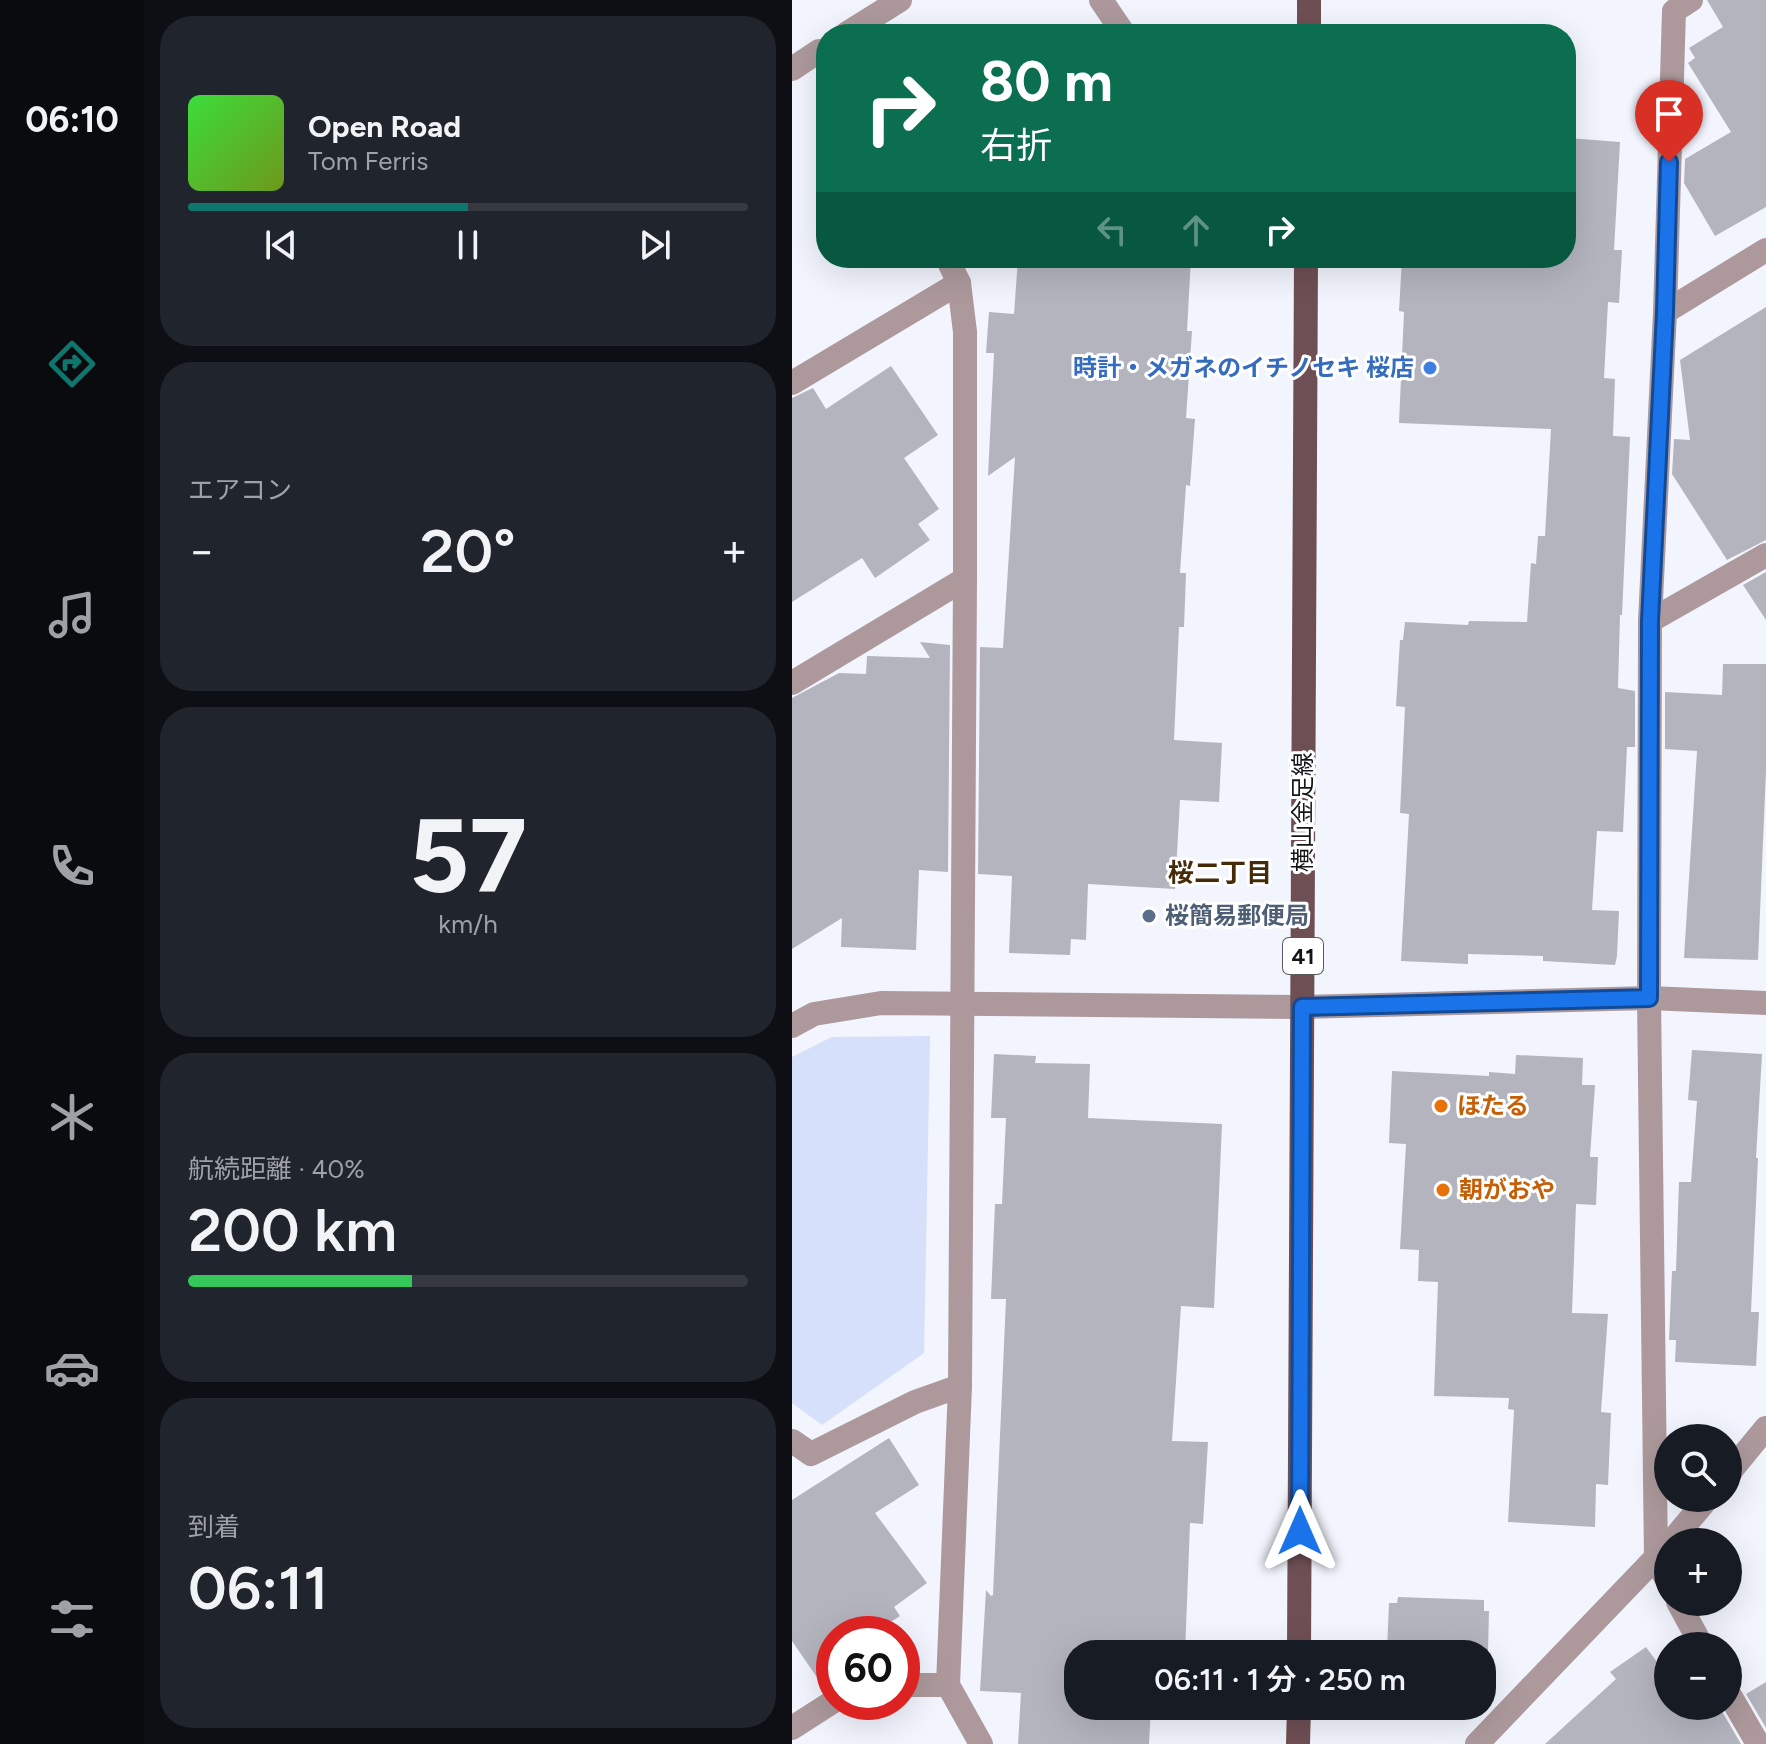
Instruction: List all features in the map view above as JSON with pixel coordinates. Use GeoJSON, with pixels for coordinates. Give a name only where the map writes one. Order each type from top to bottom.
{"type":"FeatureCollection","features":[{"type":"Feature","properties":{"kind":"main road"},"geometry":{"type":"LineString","coordinates":[[1309,0],[1309,24]]}},
{"type":"Feature","properties":{"kind":"main road","name":"横山金足線"},"geometry":{"type":"LineString","coordinates":[[1299,1640],[1306,268]]}},
{"type":"Feature","properties":{"kind":"main road"},"geometry":{"type":"LineString","coordinates":[[1298,1744],[1299,1720]]}},
{"type":"Feature","properties":{"kind":"street"},"geometry":{"type":"LineString","coordinates":[[862,24],[900,0]]}},
{"type":"Feature","properties":{"kind":"street"},"geometry":{"type":"LineString","coordinates":[[1101,0],[1117,24]]}},
{"type":"Feature","properties":{"kind":"street"},"geometry":{"type":"LineString","coordinates":[[1664,1528],[1649,998],[1650,621],[1665,312],[1674,11],[1691,0]]}},
{"type":"Feature","properties":{"kind":"street"},"geometry":{"type":"LineString","coordinates":[[792,69],[816,57]]}},
{"type":"Feature","properties":{"kind":"street"},"geometry":{"type":"LineString","coordinates":[[1665,312],[1766,250]]}},
{"type":"Feature","properties":{"kind":"street"},"geometry":{"type":"LineString","coordinates":[[952,268],[959,283],[965,332],[965,579],[960,1386],[948,1685],[981,1744]]}},
{"type":"Feature","properties":{"kind":"street"},"geometry":{"type":"LineString","coordinates":[[792,383],[959,283]]}},
{"type":"Feature","properties":{"kind":"street"},"geometry":{"type":"LineString","coordinates":[[1650,621],[1766,555]]}},
{"type":"Feature","properties":{"kind":"street"},"geometry":{"type":"LineString","coordinates":[[792,683],[965,579]]}},
{"type":"Feature","properties":{"kind":"street"},"geometry":{"type":"LineString","coordinates":[[792,1026],[814,1014],[881,1003],[1302,1007],[1649,998],[1766,1003]]}},
{"type":"Feature","properties":{"kind":"street"},"geometry":{"type":"LineString","coordinates":[[792,1441],[811,1454],[915,1402],[960,1386]]}},
{"type":"Feature","properties":{"kind":"street"},"geometry":{"type":"LineString","coordinates":[[1742,1457],[1766,1428]]}},
{"type":"Feature","properties":{"kind":"street"},"geometry":{"type":"LineString","coordinates":[[1683,1528],[1696,1512]]}},
{"type":"Feature","properties":{"kind":"street"},"geometry":{"type":"LineString","coordinates":[[1477,1744],[1654,1560]]}},
{"type":"Feature","properties":{"kind":"street"},"geometry":{"type":"LineString","coordinates":[[920,1685],[948,1685]]}},
{"type":"Feature","properties":{"kind":"street"},"geometry":{"type":"LineString","coordinates":[[792,1728],[816,1713]]}},
{"type":"Feature","properties":{"kind":"street"},"geometry":{"type":"LineString","coordinates":[[1742,1716],[1758,1744]]}},
{"type":"Feature","properties":{"kind":"shaded area"},"geometry":{"type":"Polygon","coordinates":[[[930,1036],[924,1353],[822,1425],[792,1403],[792,1057],[832,1037],[930,1036]]]}},
{"type":"Feature","properties":{"kind":"building"},"geometry":{"type":"Polygon","coordinates":[[[1707,0],[1766,0],[1766,207],[1715,236],[1684,183],[1685,159],[1731,132],[1688,63],[1695,58],[1689,48],[1723,27],[1707,0]]]}},
{"type":"Feature","properties":{"kind":"building"},"geometry":{"type":"Polygon","coordinates":[[[1576,139],[1620,142],[1614,250],[1622,250],[1619,303],[1608,302],[1604,378],[1615,379],[1613,436],[1630,437],[1618,688],[1635,691],[1635,747],[1627,747],[1623,832],[1597,831],[1592,910],[1619,911],[1615,965],[1543,961],[1543,956],[1468,954],[1468,964],[1401,961],[1409,814],[1400,813],[1405,707],[1396,706],[1400,640],[1403,640],[1405,622],[1468,625],[1469,621],[1527,622],[1531,563],[1536,564],[1538,536],[1545,536],[1551,429],[1399,423],[1404,312],[1399,311],[1401,268],[1576,268],[1576,139]]]}},
{"type":"Feature","properties":{"kind":"building"},"geometry":{"type":"Polygon","coordinates":[[[1017,268],[1190,268],[1187,331],[1192,331],[1186,418],[1195,419],[1190,486],[1186,485],[1180,573],[1186,573],[1184,627],[1179,627],[1174,740],[1222,743],[1219,802],[1180,800],[1175,889],[1088,884],[1086,940],[1071,939],[1070,955],[1009,953],[1012,876],[978,874],[980,647],[1003,648],[1015,457],[988,476],[994,353],[986,353],[989,312],[1014,314],[1017,268]]]}},
{"type":"Feature","properties":{"kind":"building"},"geometry":{"type":"Polygon","coordinates":[[[1766,307],[1766,540],[1727,560],[1672,474],[1674,439],[1690,440],[1680,360],[1766,307]]]}},
{"type":"Feature","properties":{"kind":"building"},"geometry":{"type":"Polygon","coordinates":[[[891,366],[938,435],[904,458],[939,509],[918,524],[930,540],[875,578],[862,558],[792,602],[792,398],[813,388],[826,409],[891,366]]]}},
{"type":"Feature","properties":{"kind":"building"},"geometry":{"type":"Polygon","coordinates":[[[1766,572],[1766,620],[1743,585],[1766,572]]]}},
{"type":"Feature","properties":{"kind":"building"},"geometry":{"type":"Polygon","coordinates":[[[920,642],[950,645],[948,872],[919,870],[916,950],[841,947],[842,918],[792,949],[792,698],[839,673],[866,674],[867,656],[930,658],[920,642]]]}},
{"type":"Feature","properties":{"kind":"building"},"geometry":{"type":"Polygon","coordinates":[[[1723,664],[1766,664],[1766,771],[1758,960],[1684,958],[1697,751],[1665,749],[1665,692],[1722,695],[1723,664]]]}},
{"type":"Feature","properties":{"kind":"building"},"geometry":{"type":"Polygon","coordinates":[[[1692,1050],[1762,1054],[1751,1312],[1759,1312],[1756,1366],[1675,1362],[1676,1340],[1669,1340],[1672,1271],[1676,1271],[1679,1182],[1691,1182],[1697,1101],[1688,1100],[1692,1050]]]}},
{"type":"Feature","properties":{"kind":"building"},"geometry":{"type":"Polygon","coordinates":[[[994,1054],[1036,1056],[1035,1063],[1090,1064],[1088,1118],[1222,1124],[1214,1308],[1181,1306],[1172,1441],[1208,1442],[1203,1524],[1190,1523],[1186,1640],[1064,1640],[1064,1720],[1150,1720],[1149,1744],[1018,1744],[1021,1693],[980,1691],[986,1590],[993,1595],[1006,1299],[991,1299],[995,1204],[1002,1204],[1006,1118],[991,1118],[994,1054]]]}},
{"type":"Feature","properties":{"kind":"building"},"geometry":{"type":"Polygon","coordinates":[[[1516,1055],[1583,1058],[1582,1085],[1595,1085],[1590,1157],[1598,1157],[1596,1205],[1576,1204],[1572,1313],[1608,1314],[1601,1412],[1611,1413],[1608,1485],[1596,1484],[1595,1527],[1508,1522],[1514,1410],[1508,1409],[1509,1398],[1434,1396],[1438,1282],[1418,1281],[1419,1250],[1400,1249],[1406,1144],[1389,1143],[1392,1071],[1489,1076],[1489,1072],[1515,1074],[1516,1055]]]}},
{"type":"Feature","properties":{"kind":"building"},"geometry":{"type":"Polygon","coordinates":[[[889,1438],[919,1485],[875,1513],[927,1583],[894,1607],[900,1616],[816,1616],[816,1676],[792,1641],[792,1500],[889,1438]]]}},
{"type":"Feature","properties":{"kind":"building"},"geometry":{"type":"Polygon","coordinates":[[[1398,1597],[1484,1600],[1484,1611],[1489,1611],[1488,1640],[1387,1640],[1389,1603],[1397,1603],[1398,1597]]]}},
{"type":"Feature","properties":{"kind":"building"},"geometry":{"type":"Polygon","coordinates":[[[1646,1647],[1654,1658],[1654,1720],[1727,1720],[1741,1744],[1545,1744],[1616,1679],[1610,1672],[1646,1647]]]}},
{"type":"Feature","properties":{"kind":"building"},"geometry":{"type":"Polygon","coordinates":[[[1766,1682],[1766,1728],[1746,1694],[1766,1682]]]}},
{"type":"Feature","properties":{"kind":"place","name":"時計・メガネのイチノセキ 桜店"},"geometry":{"type":"Point","coordinates":[1430,368]}},
{"type":"Feature","properties":{"kind":"place","name":"桜簡易郵便局"},"geometry":{"type":"Point","coordinates":[1149,916]}},
{"type":"Feature","properties":{"kind":"place","name":"ほたる"},"geometry":{"type":"Point","coordinates":[1441,1106]}},
{"type":"Feature","properties":{"kind":"place","name":"朝がおや"},"geometry":{"type":"Point","coordinates":[1443,1190]}},
{"type":"Feature","properties":{"kind":"district","name":"桜二丁目"},"geometry":{"type":"Point","coordinates":[1220,873]}},
{"type":"Feature","properties":{"kind":"route"},"geometry":{"type":"LineString","coordinates":[[1300,1531],[1302,1007],[1649,998],[1650,621],[1669,162]]}}]}
